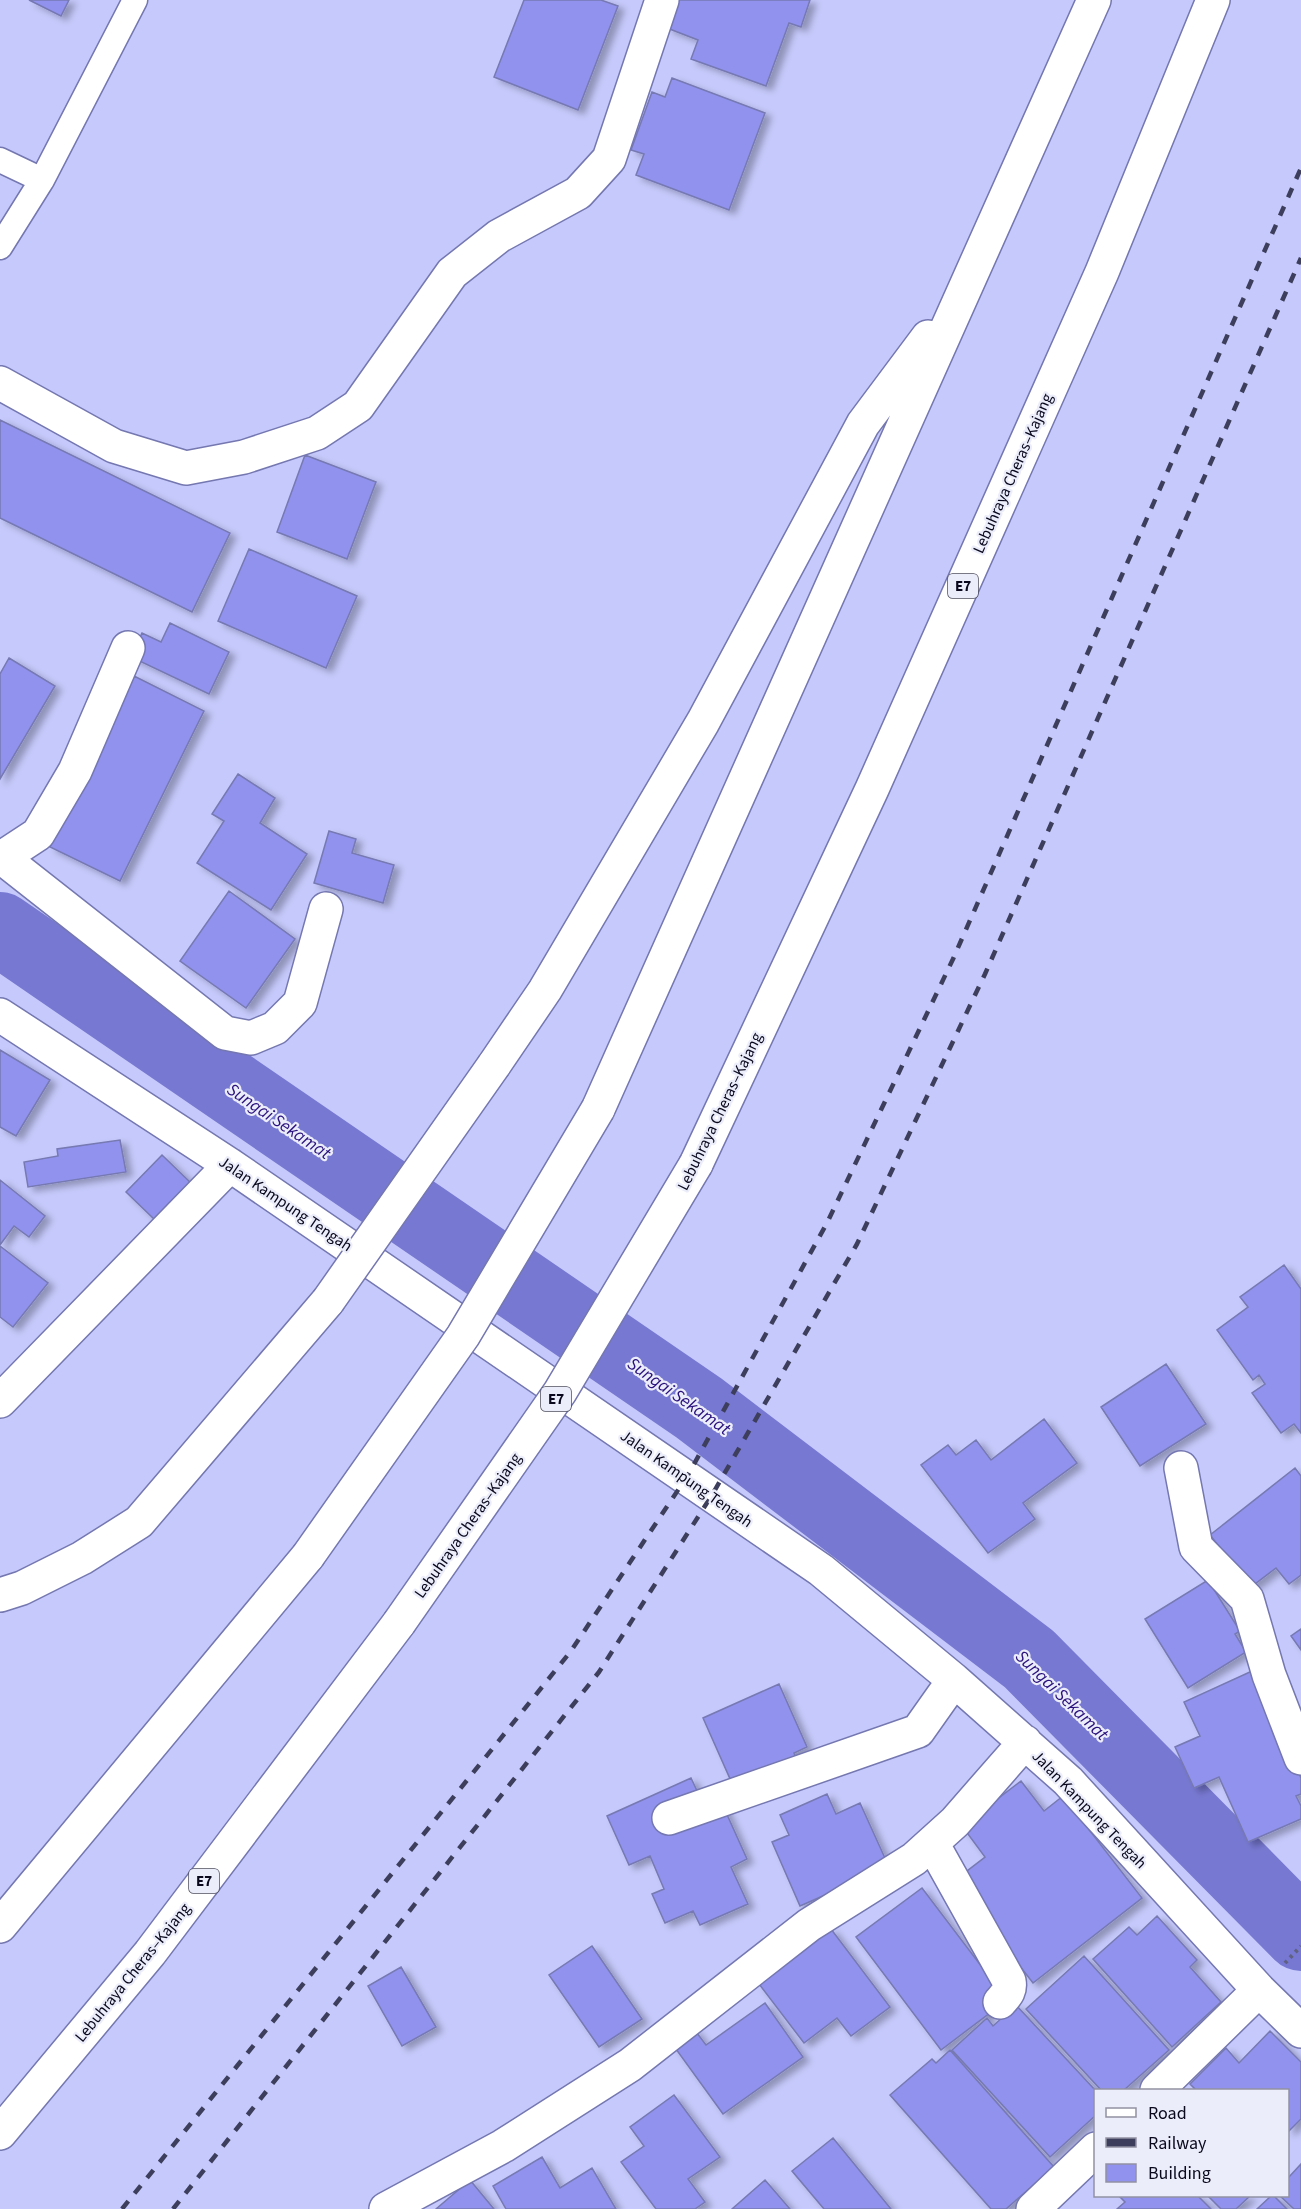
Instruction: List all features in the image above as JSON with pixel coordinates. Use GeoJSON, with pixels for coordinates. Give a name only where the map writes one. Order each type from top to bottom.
{"type":"FeatureCollection","features":[{"type":"Feature","properties":{"kind":"main road"},"geometry":{"type":"LineString","coordinates":[[0,383],[114,446],[186,468],[244,457],[317,434],[358,406],[452,273],[499,236],[578,194],[609,159],[662,0]]}},
{"type":"Feature","properties":{"kind":"main road"},"geometry":{"type":"LineString","coordinates":[[0,1926],[308,1556],[463,1336],[598,1109],[1094,0]]}},
{"type":"Feature","properties":{"kind":"main road","name":"Lebuhraya Cheras–Kajang"},"geometry":{"type":"LineString","coordinates":[[0,2133],[150,1953],[399,1623],[560,1392],[696,1164],[882,768],[1102,272],[1213,0]]}},
{"type":"Feature","properties":{"kind":"main road"},"geometry":{"type":"LineString","coordinates":[[0,1595],[22,1588],[82,1557],[139,1522],[328,1301],[545,990],[703,722],[863,424],[965,287]]}},
{"type":"Feature","properties":{"kind":"main road"},"geometry":{"type":"LineString","coordinates":[[128,648],[75,771],[38,834],[1,856],[225,1033],[250,1038],[275,1028],[300,1003],[327,909]]}},
{"type":"Feature","properties":{"kind":"main road","name":"Jalan Kampung Tengah"},"geometry":{"type":"LineString","coordinates":[[0,1015],[230,1165],[821,1570],[954,1680],[1068,1781],[1259,1990],[1301,2031]]}},
{"type":"Feature","properties":{"kind":"main road"},"geometry":{"type":"LineString","coordinates":[[0,1401],[230,1165]]}},
{"type":"Feature","properties":{"kind":"main road"},"geometry":{"type":"LineString","coordinates":[[1180,1468],[1197,1547],[1247,1599],[1269,1675],[1301,1758]]}},
{"type":"Feature","properties":{"kind":"main road"},"geometry":{"type":"LineString","coordinates":[[669,1818],[918,1731],[954,1680]]}},
{"type":"Feature","properties":{"kind":"main road"},"geometry":{"type":"LineString","coordinates":[[386,2209],[503,2146],[630,2065],[809,1925],[914,1860],[955,1822],[1025,1742]]}},
{"type":"Feature","properties":{"kind":"main road"},"geometry":{"type":"LineString","coordinates":[[932,1843],[1009,1981],[1008,1993],[1000,2002]]}},
{"type":"Feature","properties":{"kind":"main road"},"geometry":{"type":"LineString","coordinates":[[1159,2089],[1259,1990]]}},
{"type":"Feature","properties":{"kind":"main road"},"geometry":{"type":"LineString","coordinates":[[1033,2209],[1094,2150]]}},
{"type":"Feature","properties":{"kind":"lane"},"geometry":{"type":"LineString","coordinates":[[0,247],[42,180],[135,0]]}},
{"type":"Feature","properties":{"kind":"lane"},"geometry":{"type":"LineString","coordinates":[[0,160],[42,180]]}},
{"type":"Feature","properties":{"kind":"building"},"geometry":{"type":"Polygon","coordinates":[[[29,0],[69,0],[61,16],[29,0]]]}},
{"type":"Feature","properties":{"kind":"building"},"geometry":{"type":"Polygon","coordinates":[[[524,0],[601,0],[618,6],[578,110],[494,77],[524,0]]]}},
{"type":"Feature","properties":{"kind":"building"},"geometry":{"type":"Polygon","coordinates":[[[677,0],[810,0],[801,27],[789,23],[766,86],[691,59],[698,40],[667,28],[677,0]]]}},
{"type":"Feature","properties":{"kind":"building"},"geometry":{"type":"Polygon","coordinates":[[[672,78],[765,113],[729,210],[636,175],[644,154],[631,150],[652,92],[665,97],[672,78]]]}},
{"type":"Feature","properties":{"kind":"building"},"geometry":{"type":"Polygon","coordinates":[[[0,420],[230,533],[192,612],[0,518],[0,420]]]}},
{"type":"Feature","properties":{"kind":"building"},"geometry":{"type":"Polygon","coordinates":[[[305,455],[376,482],[347,559],[277,532],[305,455]]]}},
{"type":"Feature","properties":{"kind":"building"},"geometry":{"type":"Polygon","coordinates":[[[249,549],[357,596],[326,668],[218,621],[249,549]]]}},
{"type":"Feature","properties":{"kind":"building"},"geometry":{"type":"Polygon","coordinates":[[[170,623],[229,652],[209,694],[131,657],[142,633],[161,642],[170,623]]]}},
{"type":"Feature","properties":{"kind":"building"},"geometry":{"type":"Polygon","coordinates":[[[9,658],[55,686],[0,779],[0,674],[9,658]]]}},
{"type":"Feature","properties":{"kind":"building"},"geometry":{"type":"Polygon","coordinates":[[[134,676],[204,711],[120,881],[50,847],[134,676]]]}},
{"type":"Feature","properties":{"kind":"building"},"geometry":{"type":"Polygon","coordinates":[[[238,774],[275,798],[260,823],[307,854],[271,910],[197,863],[224,821],[212,814],[238,774]]]}},
{"type":"Feature","properties":{"kind":"building"},"geometry":{"type":"Polygon","coordinates":[[[329,831],[356,839],[352,853],[394,865],[383,903],[314,883],[329,831]]]}},
{"type":"Feature","properties":{"kind":"building"},"geometry":{"type":"Polygon","coordinates":[[[229,891],[295,939],[246,1008],[180,961],[229,891]]]}},
{"type":"Feature","properties":{"kind":"building"},"geometry":{"type":"Polygon","coordinates":[[[0,1050],[50,1080],[16,1136],[0,1127],[0,1050]]]}},
{"type":"Feature","properties":{"kind":"building"},"geometry":{"type":"Polygon","coordinates":[[[120,1140],[126,1172],[28,1187],[24,1162],[58,1156],[57,1149],[120,1140]]]}},
{"type":"Feature","properties":{"kind":"building"},"geometry":{"type":"Polygon","coordinates":[[[162,1155],[192,1184],[156,1221],[126,1192],[162,1155]]]}},
{"type":"Feature","properties":{"kind":"building"},"geometry":{"type":"Polygon","coordinates":[[[0,1180],[45,1216],[29,1237],[14,1226],[0,1245],[0,1180]]]}},
{"type":"Feature","properties":{"kind":"building"},"geometry":{"type":"Polygon","coordinates":[[[0,1246],[48,1283],[13,1327],[0,1317],[0,1246]]]}},
{"type":"Feature","properties":{"kind":"building"},"geometry":{"type":"Polygon","coordinates":[[[1284,1265],[1301,1289],[1301,1433],[1294,1424],[1281,1433],[1252,1393],[1265,1384],[1259,1375],[1253,1380],[1217,1330],[1248,1307],[1240,1297],[1284,1265]]]}},
{"type":"Feature","properties":{"kind":"building"},"geometry":{"type":"Polygon","coordinates":[[[1166,1364],[1206,1424],[1140,1466],[1101,1407],[1166,1364]]]}},
{"type":"Feature","properties":{"kind":"building"},"geometry":{"type":"Polygon","coordinates":[[[1044,1419],[1077,1463],[1023,1503],[1035,1519],[988,1553],[921,1465],[948,1445],[956,1455],[976,1440],[991,1460],[1044,1419]]]}},
{"type":"Feature","properties":{"kind":"building"},"geometry":{"type":"Polygon","coordinates":[[[1295,1468],[1301,1476],[1301,1575],[1289,1584],[1276,1568],[1251,1587],[1210,1535],[1295,1468]]]}},
{"type":"Feature","properties":{"kind":"building"},"geometry":{"type":"Polygon","coordinates":[[[1208,1580],[1240,1631],[1235,1634],[1246,1652],[1188,1688],[1145,1619],[1208,1580]]]}},
{"type":"Feature","properties":{"kind":"building"},"geometry":{"type":"Polygon","coordinates":[[[1301,1629],[1301,1650],[1291,1636],[1301,1629]]]}},
{"type":"Feature","properties":{"kind":"building"},"geometry":{"type":"Polygon","coordinates":[[[1252,1671],[1301,1778],[1301,1794],[1296,1796],[1301,1806],[1301,1819],[1248,1842],[1219,1777],[1194,1788],[1175,1747],[1200,1736],[1184,1702],[1252,1671]]]}},
{"type":"Feature","properties":{"kind":"building"},"geometry":{"type":"Polygon","coordinates":[[[779,1684],[807,1747],[794,1753],[799,1764],[731,1781],[703,1718],[779,1684]]]}},
{"type":"Feature","properties":{"kind":"building"},"geometry":{"type":"Polygon","coordinates":[[[691,1778],[699,1795],[715,1788],[747,1859],[731,1867],[748,1904],[700,1925],[693,1911],[665,1923],[652,1894],[664,1889],[650,1856],[629,1865],[607,1816],[691,1778]]]}},
{"type":"Feature","properties":{"kind":"building"},"geometry":{"type":"Polygon","coordinates":[[[1021,1781],[1044,1811],[1063,1796],[1142,1898],[1033,1983],[954,1881],[985,1857],[962,1826],[1021,1781]]]}},
{"type":"Feature","properties":{"kind":"building"},"geometry":{"type":"Polygon","coordinates":[[[827,1794],[836,1814],[860,1803],[889,1867],[800,1906],[772,1842],[789,1835],[780,1815],[827,1794]]]}},
{"type":"Feature","properties":{"kind":"building"},"geometry":{"type":"Polygon","coordinates":[[[922,1888],[1007,2000],[941,2050],[856,1937],[922,1888]]]}},
{"type":"Feature","properties":{"kind":"building"},"geometry":{"type":"Polygon","coordinates":[[[1157,1916],[1197,1960],[1190,1967],[1221,2002],[1172,2047],[1093,1959],[1129,1927],[1137,1935],[1157,1916]]]}},
{"type":"Feature","properties":{"kind":"building"},"geometry":{"type":"Polygon","coordinates":[[[831,1929],[890,2007],[851,2036],[837,2018],[804,2043],[759,1984],[831,1929]]]}},
{"type":"Feature","properties":{"kind":"building"},"geometry":{"type":"Polygon","coordinates":[[[592,1946],[642,2019],[599,2047],[549,1975],[592,1946]]]}},
{"type":"Feature","properties":{"kind":"building"},"geometry":{"type":"Polygon","coordinates":[[[1084,1956],[1169,2050],[1125,2089],[1100,2089],[1026,2009],[1084,1956]]]}},
{"type":"Feature","properties":{"kind":"building"},"geometry":{"type":"Polygon","coordinates":[[[401,1967],[436,2027],[402,2046],[368,1986],[401,1967]]]}},
{"type":"Feature","properties":{"kind":"building"},"geometry":{"type":"Polygon","coordinates":[[[765,2003],[803,2057],[723,2114],[673,2045],[694,2029],[706,2045],[765,2003]]]}},
{"type":"Feature","properties":{"kind":"building"},"geometry":{"type":"Polygon","coordinates":[[[1016,2005],[1094,2089],[1094,2117],[1050,2157],[952,2050],[987,2018],[993,2026],[1016,2005]]]}},
{"type":"Feature","properties":{"kind":"building"},"geometry":{"type":"Polygon","coordinates":[[[1270,2031],[1301,2062],[1301,2119],[1289,2131],[1289,2089],[1195,2089],[1190,2084],[1226,2048],[1239,2063],[1270,2031]]]}},
{"type":"Feature","properties":{"kind":"building"},"geometry":{"type":"Polygon","coordinates":[[[950,2050],[1054,2167],[1006,2209],[991,2209],[890,2095],[932,2059],[936,2063],[950,2050]]]}},
{"type":"Feature","properties":{"kind":"building"},"geometry":{"type":"Polygon","coordinates":[[[674,2095],[720,2157],[688,2179],[705,2202],[695,2209],[656,2209],[621,2162],[644,2146],[630,2127],[674,2095]]]}},
{"type":"Feature","properties":{"kind":"building"},"geometry":{"type":"Polygon","coordinates":[[[833,2138],[891,2209],[824,2209],[792,2171],[833,2138]]]}},
{"type":"Feature","properties":{"kind":"building"},"geometry":{"type":"Polygon","coordinates":[[[542,2157],[560,2188],[592,2168],[616,2209],[506,2209],[493,2186],[542,2157]]]}},
{"type":"Feature","properties":{"kind":"building"},"geometry":{"type":"Polygon","coordinates":[[[1301,2164],[1301,2209],[1294,2209],[1281,2197],[1289,2197],[1289,2177],[1301,2164]]]}},
{"type":"Feature","properties":{"kind":"building"},"geometry":{"type":"Polygon","coordinates":[[[470,2180],[494,2209],[436,2209],[470,2180]]]}},
{"type":"Feature","properties":{"kind":"building"},"geometry":{"type":"Polygon","coordinates":[[[765,2180],[790,2209],[732,2209],[765,2180]]]}},
{"type":"Feature","properties":{"kind":"building"},"geometry":{"type":"Polygon","coordinates":[[[1120,2197],[1199,2197],[1211,2209],[1117,2209],[1125,2202],[1120,2197]]]}},
{"type":"Feature","properties":{"kind":"building"},"geometry":{"type":"Polygon","coordinates":[[[1209,2197],[1249,2197],[1236,2209],[1221,2209],[1209,2197]]]}},
{"type":"Feature","properties":{"kind":"building"},"geometry":{"type":"Polygon","coordinates":[[[1270,2197],[1275,2197],[1287,2209],[1257,2209],[1270,2197]]]}},
{"type":"Feature","properties":{"kind":"waterway","name":"Sungai Sekamat"},"geometry":{"type":"LineString","coordinates":[[0,929],[699,1408],[1029,1659],[1301,1934]]}},
{"type":"Feature","properties":{"kind":"railway"},"geometry":{"type":"LineString","coordinates":[[122,2209],[571,1651],[688,1475],[827,1223],[953,959],[1301,168]]}},
{"type":"Feature","properties":{"kind":"railway"},"geometry":{"type":"LineString","coordinates":[[173,2209],[599,1672],[712,1495],[857,1244],[985,974],[1301,258]]}}]}
